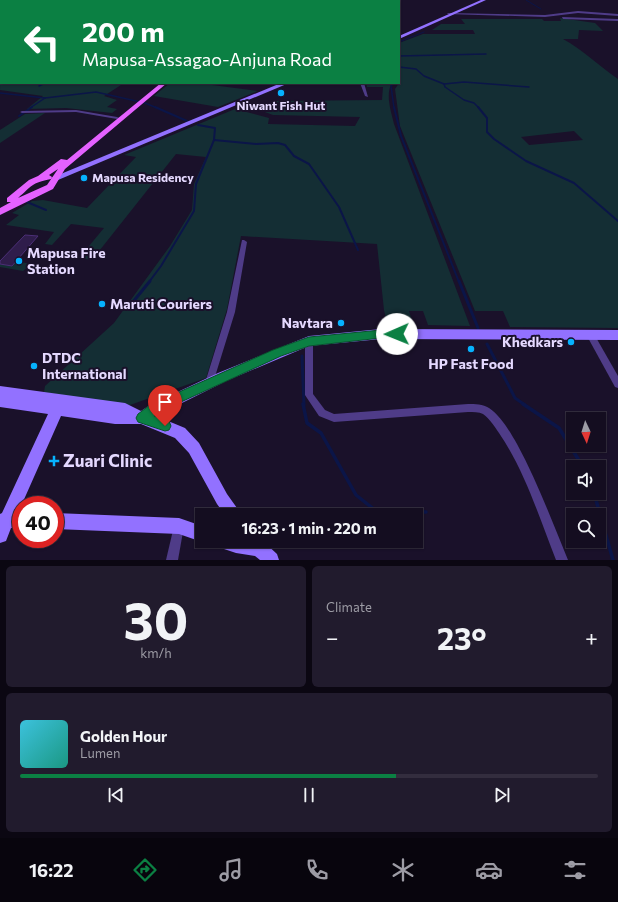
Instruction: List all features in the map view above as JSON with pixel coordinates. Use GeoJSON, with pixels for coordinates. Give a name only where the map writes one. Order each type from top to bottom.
{"type":"FeatureCollection","features":[{"type":"Feature","properties":{"kind":"main road"},"geometry":{"type":"LineString","coordinates":[[450,14],[479,0]]}},
{"type":"Feature","properties":{"kind":"main road"},"geometry":{"type":"LineString","coordinates":[[400,36],[484,0]]}},
{"type":"Feature","properties":{"kind":"main road"},"geometry":{"type":"LineString","coordinates":[[0,206],[19,195],[31,181],[41,177],[55,168],[158,84]]}},
{"type":"Feature","properties":{"kind":"main road"},"geometry":{"type":"LineString","coordinates":[[0,212],[50,188],[56,181],[55,178],[62,168],[163,84]]}},
{"type":"Feature","properties":{"kind":"main road"},"geometry":{"type":"LineString","coordinates":[[179,128],[284,84]]}},
{"type":"Feature","properties":{"kind":"main road"},"geometry":{"type":"LineString","coordinates":[[41,177],[55,178],[289,84]]}},
{"type":"Feature","properties":{"kind":"main road"},"geometry":{"type":"LineString","coordinates":[[26,187],[26,189],[31,192],[40,192]]}},
{"type":"Feature","properties":{"kind":"main road"},"geometry":{"type":"LineString","coordinates":[[142,418],[154,408],[277,353],[309,341],[381,334],[618,335]]}},
{"type":"Feature","properties":{"kind":"main road"},"geometry":{"type":"LineString","coordinates":[[0,392],[115,418],[142,418],[180,433],[194,448],[222,500],[228,508]]}},
{"type":"Feature","properties":{"kind":"main road"},"geometry":{"type":"LineString","coordinates":[[0,401],[59,406]]}},
{"type":"Feature","properties":{"kind":"main road"},"geometry":{"type":"LineString","coordinates":[[0,535],[9,521],[59,406]]}},
{"type":"Feature","properties":{"kind":"main road"},"geometry":{"type":"LineString","coordinates":[[64,520],[179,526],[195,532]]}},
{"type":"Feature","properties":{"kind":"main road"},"geometry":{"type":"LineString","coordinates":[[260,548],[271,560]]}},
{"type":"Feature","properties":{"kind":"street"},"geometry":{"type":"LineString","coordinates":[[450,14],[545,16],[578,12],[618,14]]}},
{"type":"Feature","properties":{"kind":"street"},"geometry":{"type":"LineString","coordinates":[[564,18],[618,20]]}},
{"type":"Feature","properties":{"kind":"street"},"geometry":{"type":"LineString","coordinates":[[362,84],[368,96]]}},
{"type":"Feature","properties":{"kind":"street"},"geometry":{"type":"LineString","coordinates":[[22,112],[76,111],[117,118]]}},
{"type":"Feature","properties":{"kind":"street"},"geometry":{"type":"LineString","coordinates":[[209,383],[231,312],[244,242]]}},
{"type":"Feature","properties":{"kind":"street"},"geometry":{"type":"LineString","coordinates":[[591,336],[618,384]]}},
{"type":"Feature","properties":{"kind":"street"},"geometry":{"type":"LineString","coordinates":[[309,341],[309,395],[322,412],[334,418],[468,408],[485,410],[497,420],[516,452],[562,560]]}},
{"type":"Feature","properties":{"kind":"street"},"geometry":{"type":"LineString","coordinates":[[172,560],[179,526]]}},
{"type":"Feature","properties":{"kind":"green space"},"geometry":{"type":"Polygon","coordinates":[[[560,18],[595,23],[603,31],[579,30],[578,39],[563,39],[618,79],[618,328],[510,327],[503,311],[475,311],[400,126],[395,89],[400,84],[400,43],[423,34],[475,34],[473,30],[432,30],[441,24],[465,24],[461,19],[542,19],[544,21],[561,21],[560,18]],[[574,131],[521,137],[529,145],[583,140],[574,131]]]}},
{"type":"Feature","properties":{"kind":"green space"},"geometry":{"type":"Polygon","coordinates":[[[0,84],[122,84],[104,96],[117,100],[107,107],[117,109],[112,113],[66,108],[27,109],[43,96],[0,90],[0,84]]]}},
{"type":"Feature","properties":{"kind":"green space"},"geometry":{"type":"Polygon","coordinates":[[[169,84],[205,84],[258,91],[218,107],[154,96],[169,84]]]}},
{"type":"Feature","properties":{"kind":"green space"},"geometry":{"type":"Polygon","coordinates":[[[366,84],[392,84],[389,97],[394,124],[470,326],[428,325],[423,311],[409,311],[414,327],[388,327],[384,310],[377,244],[241,236],[227,309],[206,378],[130,405],[44,392],[45,386],[114,323],[170,246],[192,210],[194,184],[206,157],[176,154],[92,260],[79,258],[104,228],[71,224],[52,245],[45,244],[54,232],[6,225],[19,215],[12,213],[32,201],[43,200],[87,208],[136,157],[124,155],[235,109],[269,118],[268,124],[355,126],[360,117],[273,115],[262,111],[276,101],[382,100],[383,87],[367,87],[366,84]]]}},
{"type":"Feature","properties":{"kind":"green space"},"geometry":{"type":"Polygon","coordinates":[[[45,113],[0,143],[0,130],[25,114],[45,113]]]}},
{"type":"Feature","properties":{"kind":"green space"},"geometry":{"type":"Polygon","coordinates":[[[16,261],[31,264],[23,271],[0,267],[0,264],[12,266],[16,261]]]}},
{"type":"Feature","properties":{"kind":"building","name":"Mapusa Fire Station"},"geometry":{"type":"Polygon","coordinates":[[[25,235],[38,236],[12,266],[0,264],[0,261],[25,235]]]}},
{"type":"Feature","properties":{"kind":"waterway"},"geometry":{"type":"LineString","coordinates":[[526,0],[541,9]]}},
{"type":"Feature","properties":{"kind":"waterway"},"geometry":{"type":"LineString","coordinates":[[400,42],[424,32]]}},
{"type":"Feature","properties":{"kind":"waterway"},"geometry":{"type":"LineString","coordinates":[[400,56],[486,54]]}},
{"type":"Feature","properties":{"kind":"waterway"},"geometry":{"type":"LineString","coordinates":[[400,67],[416,69],[424,76],[444,84]]}},
{"type":"Feature","properties":{"kind":"waterway"},"geometry":{"type":"LineString","coordinates":[[444,84],[464,82],[529,87]]}},
{"type":"Feature","properties":{"kind":"waterway"},"geometry":{"type":"LineString","coordinates":[[39,86],[43,84]]}},
{"type":"Feature","properties":{"kind":"waterway"},"geometry":{"type":"LineString","coordinates":[[393,84],[391,86],[394,108]]}},
{"type":"Feature","properties":{"kind":"waterway"},"geometry":{"type":"LineString","coordinates":[[444,84],[445,87],[464,100],[474,103],[478,107]]}},
{"type":"Feature","properties":{"kind":"waterway"},"geometry":{"type":"LineString","coordinates":[[45,98],[96,92],[145,103],[157,108]]}},
{"type":"Feature","properties":{"kind":"waterway"},"geometry":{"type":"LineString","coordinates":[[0,93],[45,98]]}},
{"type":"Feature","properties":{"kind":"waterway"},"geometry":{"type":"LineString","coordinates":[[30,108],[45,98]]}},
{"type":"Feature","properties":{"kind":"waterway"},"geometry":{"type":"LineString","coordinates":[[19,116],[32,107]]}},
{"type":"Feature","properties":{"kind":"waterway"},"geometry":{"type":"LineString","coordinates":[[155,107],[187,121]]}},
{"type":"Feature","properties":{"kind":"waterway"},"geometry":{"type":"LineString","coordinates":[[394,107],[401,136],[459,282]]}},
{"type":"Feature","properties":{"kind":"waterway"},"geometry":{"type":"LineString","coordinates":[[478,107],[487,118],[487,132],[494,139],[526,161],[574,183],[618,221]]}},
{"type":"Feature","properties":{"kind":"waterway"},"geometry":{"type":"LineString","coordinates":[[198,125],[215,128],[214,140]]}},
{"type":"Feature","properties":{"kind":"waterway"},"geometry":{"type":"LineString","coordinates":[[149,282],[161,266],[194,211],[196,184],[214,140]]}},
{"type":"Feature","properties":{"kind":"waterway"},"geometry":{"type":"LineString","coordinates":[[214,140],[256,144],[278,143],[285,145],[294,156],[309,164],[339,207],[358,250]]}},
{"type":"Feature","properties":{"kind":"waterway"},"geometry":{"type":"LineString","coordinates":[[27,202],[46,210]]}},
{"type":"Feature","properties":{"kind":"waterway"},"geometry":{"type":"LineString","coordinates":[[128,308],[150,281]]}},
{"type":"Feature","properties":{"kind":"waterway"},"geometry":{"type":"LineString","coordinates":[[459,281],[478,328]]}},
{"type":"Feature","properties":{"kind":"waterway"},"geometry":{"type":"LineString","coordinates":[[487,344],[515,398],[525,405]]}},
{"type":"Feature","properties":{"kind":"waterway"},"geometry":{"type":"LineString","coordinates":[[302,356],[304,405]]}},
{"type":"Feature","properties":{"kind":"waterway"},"geometry":{"type":"LineString","coordinates":[[303,404],[307,423],[321,433],[356,495],[375,510],[426,512]]}},
{"type":"Feature","properties":{"kind":"waterway"},"geometry":{"type":"LineString","coordinates":[[523,404],[559,428],[579,460]]}},
{"type":"Feature","properties":{"kind":"waterway"},"geometry":{"type":"LineString","coordinates":[[596,500],[613,560]]}},
{"type":"Feature","properties":{"kind":"place","name":"Niwant Fish Hut"},"geometry":{"type":"Point","coordinates":[281,93]}},
{"type":"Feature","properties":{"kind":"place","name":"Mapusa Residency"},"geometry":{"type":"Point","coordinates":[84,178]}},
{"type":"Feature","properties":{"kind":"place","name":"Mapusa Fire Station"},"geometry":{"type":"Point","coordinates":[19,261]}},
{"type":"Feature","properties":{"kind":"place","name":"Maruti Couriers"},"geometry":{"type":"Point","coordinates":[102,304]}},
{"type":"Feature","properties":{"kind":"place","name":"Navtara"},"geometry":{"type":"Point","coordinates":[341,323]}},
{"type":"Feature","properties":{"kind":"place","name":"Khedkars"},"geometry":{"type":"Point","coordinates":[571,342]}},
{"type":"Feature","properties":{"kind":"place","name":"HP Fast Food"},"geometry":{"type":"Point","coordinates":[471,349]}},
{"type":"Feature","properties":{"kind":"place","name":"DTDC International"},"geometry":{"type":"Point","coordinates":[34,366]}},
{"type":"Feature","properties":{"kind":"place","name":"Zuari Clinic"},"geometry":{"type":"Point","coordinates":[54,461]}},
{"type":"Feature","properties":{"kind":"route"},"geometry":{"type":"LineString","coordinates":[[165,426],[142,418],[154,408],[277,353],[309,341],[381,334],[397,334]]}}]}
